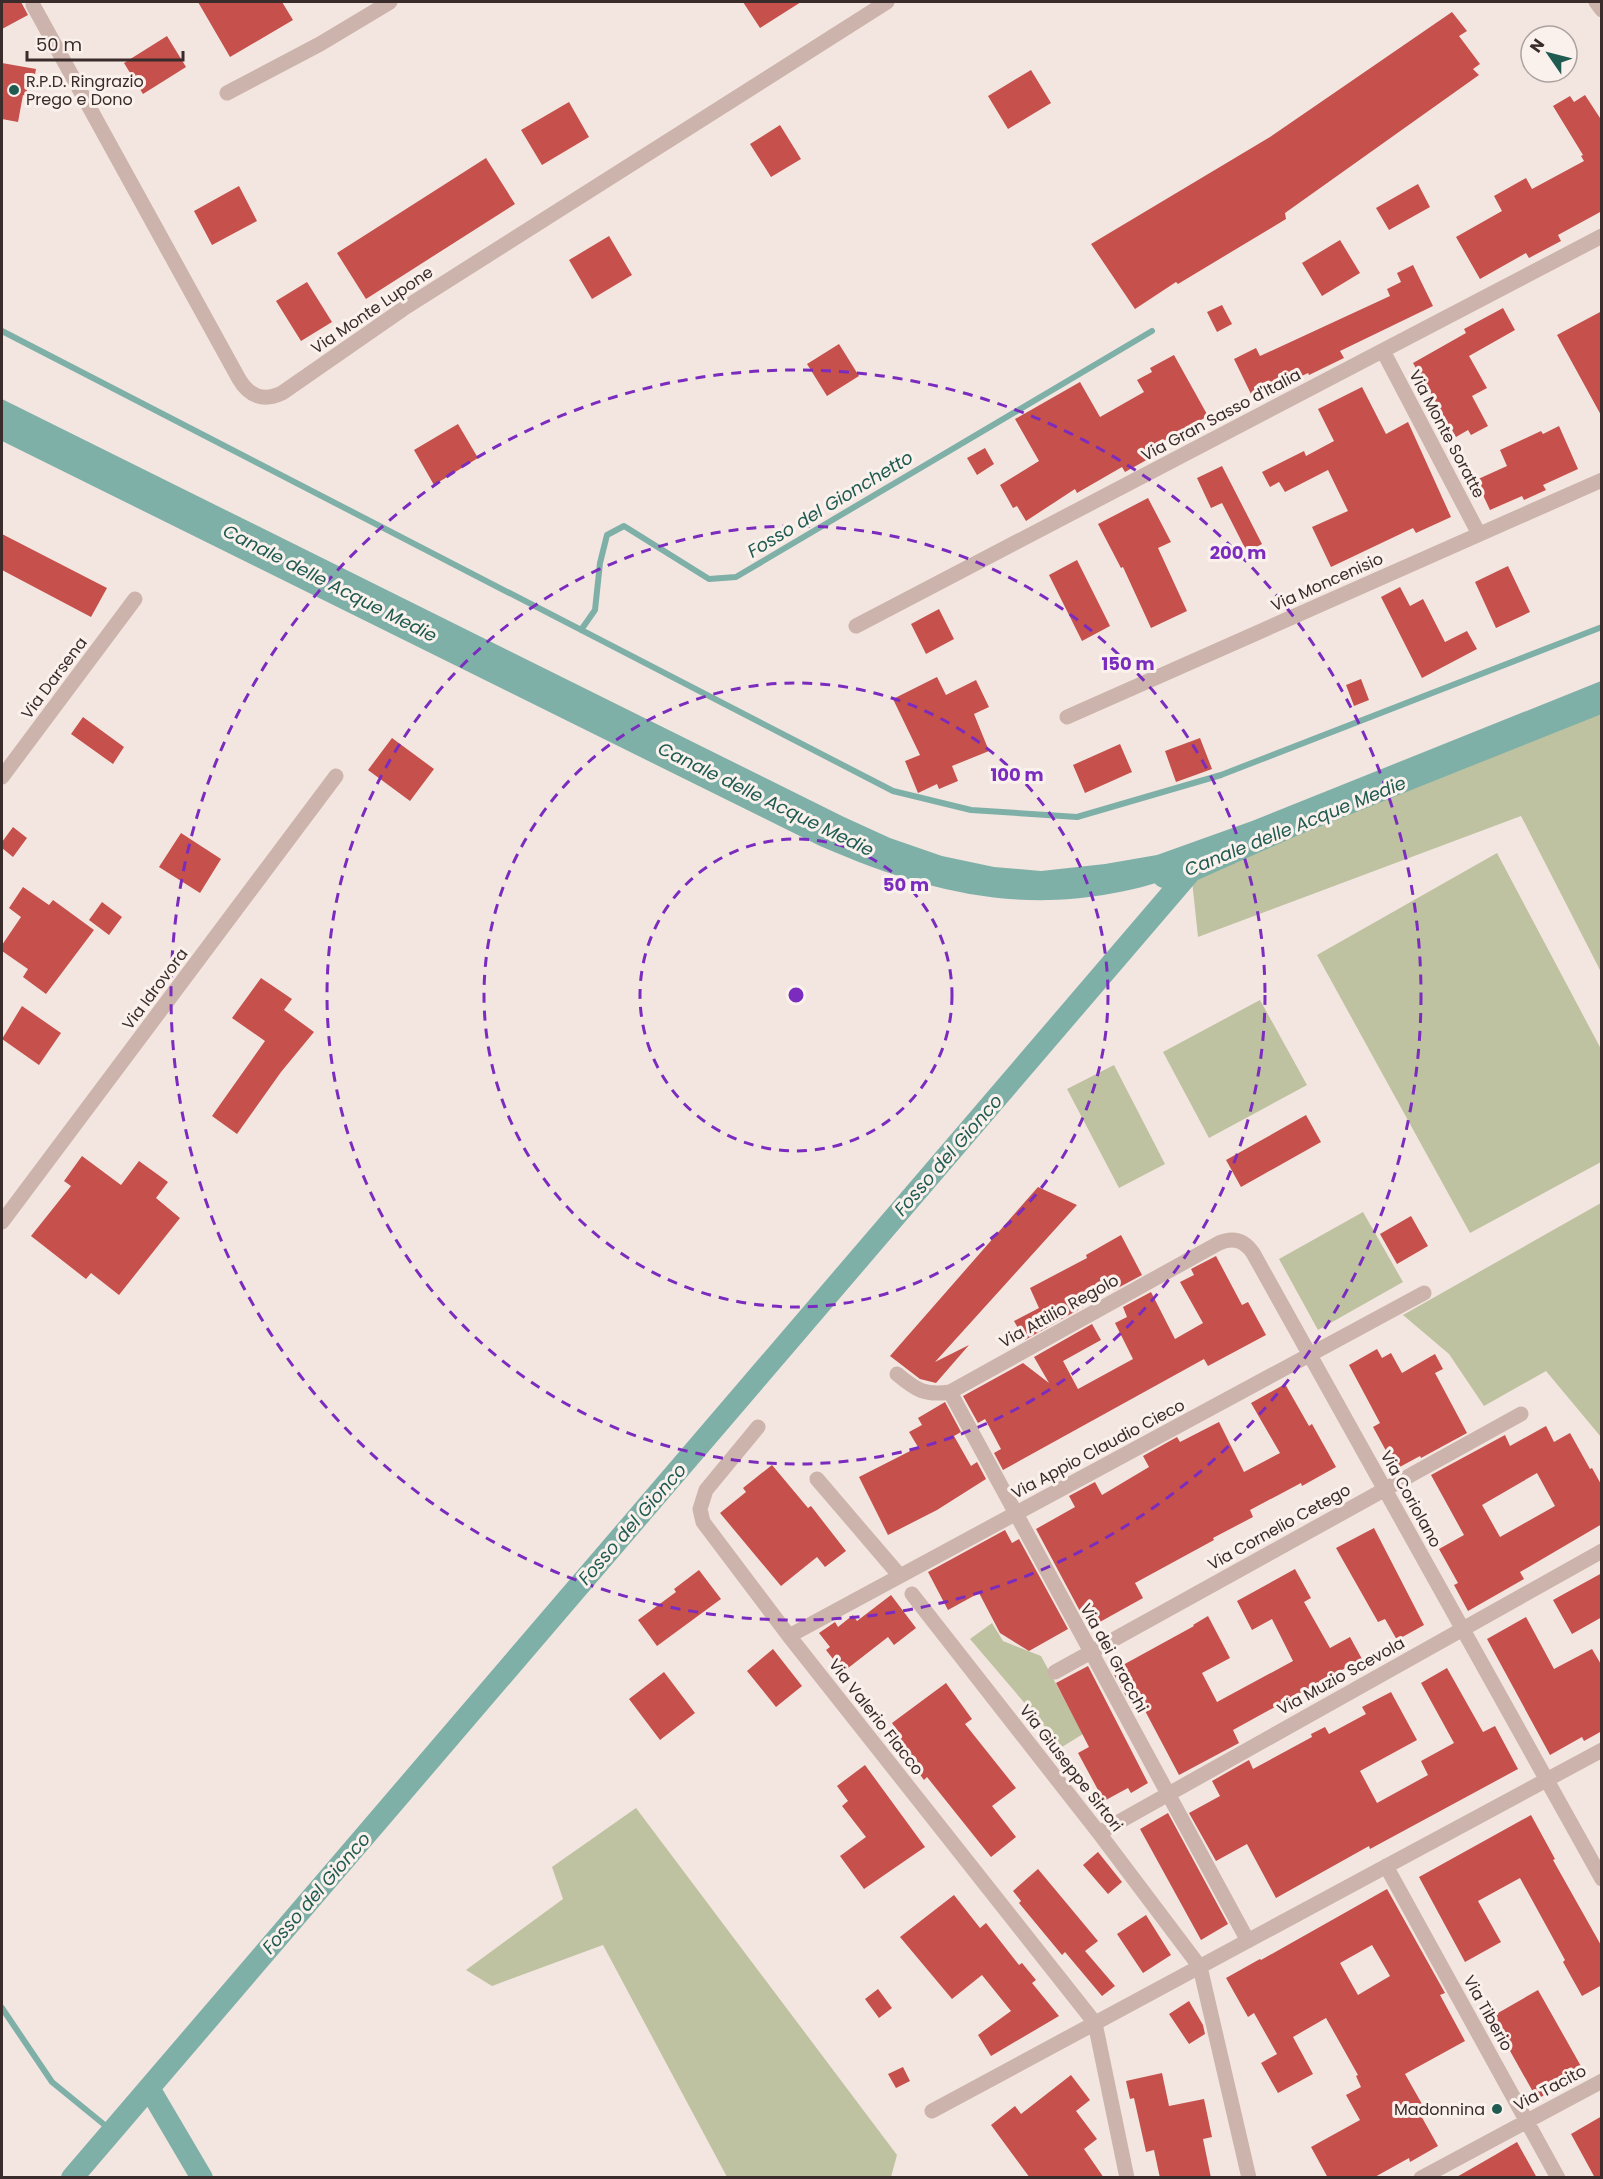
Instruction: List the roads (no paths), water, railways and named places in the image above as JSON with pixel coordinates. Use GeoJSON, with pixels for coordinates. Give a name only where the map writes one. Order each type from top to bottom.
{"type":"FeatureCollection","features":[{"type":"Feature","properties":{"kind":"street"},"geometry":{"type":"LineString","coordinates":[[227,93],[320,44],[390,2]]}},
{"type":"Feature","properties":{"kind":"street","name":"Via Monte Lupone"},"geometry":{"type":"LineString","coordinates":[[33,5],[239,379],[248,392],[265,398],[282,393],[403,309],[887,2]]}},
{"type":"Feature","properties":{"kind":"street"},"geometry":{"type":"LineString","coordinates":[[1596,2],[1602,10]]}},
{"type":"Feature","properties":{"kind":"street","name":"Via Gran Sasso d'Italia"},"geometry":{"type":"LineString","coordinates":[[856,626],[1602,236]]}},
{"type":"Feature","properties":{"kind":"street","name":"Via Monte Soratte"},"geometry":{"type":"LineString","coordinates":[[1383,351],[1479,534]]}},
{"type":"Feature","properties":{"kind":"street","name":"Via Moncenisio"},"geometry":{"type":"LineString","coordinates":[[1067,717],[1602,480]]}},
{"type":"Feature","properties":{"kind":"street","name":"Via Darsena"},"geometry":{"type":"LineString","coordinates":[[2,777],[135,599]]}},
{"type":"Feature","properties":{"kind":"street","name":"Via Idrovora"},"geometry":{"type":"LineString","coordinates":[[2,1222],[336,776]]}},
{"type":"Feature","properties":{"kind":"street","name":"Via Coriolano"},"geometry":{"type":"LineString","coordinates":[[1239,1240],[1253,1253],[1602,1879]]}},
{"type":"Feature","properties":{"kind":"street","name":"Via Attilio Regolo"},"geometry":{"type":"LineString","coordinates":[[950,1392],[1219,1243],[1239,1240]]}},
{"type":"Feature","properties":{"kind":"street","name":"Via Appio Claudio Cieco"},"geometry":{"type":"LineString","coordinates":[[789,1636],[1424,1293]]}},
{"type":"Feature","properties":{"kind":"street"},"geometry":{"type":"LineString","coordinates":[[897,1374],[910,1385],[924,1392],[930,1394],[950,1392]]}},
{"type":"Feature","properties":{"kind":"street","name":"Via dei Gracchi"},"geometry":{"type":"LineString","coordinates":[[950,1392],[1248,1941]]}},
{"type":"Feature","properties":{"kind":"street","name":"Via Cornelio Cetego"},"geometry":{"type":"LineString","coordinates":[[1055,1672],[1521,1414]]}},
{"type":"Feature","properties":{"kind":"street","name":"Via Valerio Flacco"},"geometry":{"type":"LineString","coordinates":[[758,1427],[706,1490],[701,1502],[701,1515],[706,1526],[789,1636],[1095,2023]]}},
{"type":"Feature","properties":{"kind":"street"},"geometry":{"type":"LineString","coordinates":[[817,1479],[900,1576]]}},
{"type":"Feature","properties":{"kind":"street","name":"Via Muzio Scevola"},"geometry":{"type":"LineString","coordinates":[[1099,1833],[1602,1551]]}},
{"type":"Feature","properties":{"kind":"street","name":"Via Giuseppe Sirtori"},"geometry":{"type":"LineString","coordinates":[[912,1594],[1099,1833],[1200,1967]]}},
{"type":"Feature","properties":{"kind":"street"},"geometry":{"type":"LineString","coordinates":[[932,2111],[1602,1750]]}},
{"type":"Feature","properties":{"kind":"street","name":"Via Tiberio"},"geometry":{"type":"LineString","coordinates":[[1386,1866],[1558,2178]]}},
{"type":"Feature","properties":{"kind":"street"},"geometry":{"type":"LineString","coordinates":[[1200,1967],[1249,2178]]}},
{"type":"Feature","properties":{"kind":"street"},"geometry":{"type":"LineString","coordinates":[[1095,2023],[1127,2178]]}},
{"type":"Feature","properties":{"kind":"street","name":"Via Tacito"},"geometry":{"type":"LineString","coordinates":[[1421,2178],[1602,2081]]}},
{"type":"Feature","properties":{"kind":"water"},"geometry":{"type":"Polygon","coordinates":[[[2,399],[844,817],[890,838],[942,856],[994,867],[1041,871],[1105,864],[1157,855],[1252,821],[1601,681],[1601,702],[1310,819],[1205,866],[1141,887],[1093,896],[1048,900],[1003,898],[958,892],[913,881],[820,846],[2,441],[2,399]]]}},
{"type":"Feature","properties":{"kind":"waterway"},"geometry":{"type":"LineString","coordinates":[[2,331],[893,791],[971,810],[1077,817],[1221,775],[1602,627]]}},
{"type":"Feature","properties":{"kind":"waterway","name":"Fosso del Gionchetto"},"geometry":{"type":"LineString","coordinates":[[581,630],[595,610],[600,563],[607,535],[624,526],[709,579],[736,577],[1152,331]]}},
{"type":"Feature","properties":{"kind":"waterway","name":"Canale delle Acque Medie"},"geometry":{"type":"LineString","coordinates":[[1164,877],[1191,871],[1294,825],[1602,702]]}},
{"type":"Feature","properties":{"kind":"waterway","name":"Fosso del Gionco"},"geometry":{"type":"LineString","coordinates":[[72,2178],[1191,871]]}},
{"type":"Feature","properties":{"kind":"waterway"},"geometry":{"type":"LineString","coordinates":[[2,2008],[52,2082],[112,2131]]}},
{"type":"Feature","properties":{"kind":"waterway"},"geometry":{"type":"LineString","coordinates":[[149,2088],[202,2178]]}},
{"type":"Feature","properties":{"kind":"place","name":"R.P.D. Ringrazio Prego e Dono"},"geometry":{"type":"Point","coordinates":[14,90]}},
{"type":"Feature","properties":{"kind":"place","name":"Madonnina"},"geometry":{"type":"Point","coordinates":[1497,2109]}}]}
